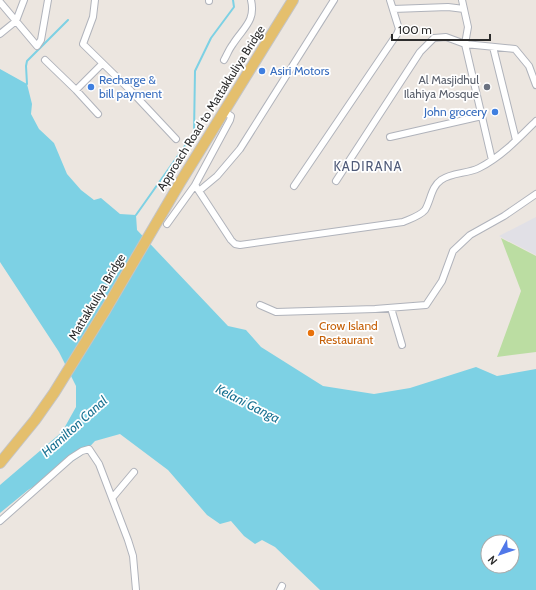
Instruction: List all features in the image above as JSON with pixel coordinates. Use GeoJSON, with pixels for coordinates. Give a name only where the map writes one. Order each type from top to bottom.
{"type":"FeatureCollection","features":[{"type":"Feature","properties":{"kind":"main road","name":"Approach Road to Mattakkuliya Bridge"},"geometry":{"type":"LineString","coordinates":[[152,229],[293,0]]}},
{"type":"Feature","properties":{"kind":"main road","name":"Mattakkuliya Bridge"},"geometry":{"type":"LineString","coordinates":[[0,463],[35,420],[64,377],[106,309],[152,229]]}},
{"type":"Feature","properties":{"kind":"street"},"geometry":{"type":"LineString","coordinates":[[0,34],[16,21],[24,0]]}},
{"type":"Feature","properties":{"kind":"street"},"geometry":{"type":"LineString","coordinates":[[0,2],[37,46],[41,40],[48,0]]}},
{"type":"Feature","properties":{"kind":"street"},"geometry":{"type":"LineString","coordinates":[[95,0],[94,17],[83,44],[131,91],[176,140]]}},
{"type":"Feature","properties":{"kind":"street"},"geometry":{"type":"LineString","coordinates":[[224,60],[233,43],[248,23],[253,10],[251,0]]}},
{"type":"Feature","properties":{"kind":"street"},"geometry":{"type":"LineString","coordinates":[[199,191],[217,176],[240,149],[334,0]]}},
{"type":"Feature","properties":{"kind":"street"},"geometry":{"type":"LineString","coordinates":[[294,186],[397,34],[399,29],[390,0]]}},
{"type":"Feature","properties":{"kind":"street"},"geometry":{"type":"LineString","coordinates":[[462,0],[468,27],[465,44],[492,160]]}},
{"type":"Feature","properties":{"kind":"street"},"geometry":{"type":"LineString","coordinates":[[393,8],[448,7],[464,9]]}},
{"type":"Feature","properties":{"kind":"street"},"geometry":{"type":"LineString","coordinates":[[336,181],[420,52],[434,38],[446,37],[465,44],[515,49],[529,66],[536,85]]}},
{"type":"Feature","properties":{"kind":"street"},"geometry":{"type":"LineString","coordinates":[[493,47],[516,140]]}},
{"type":"Feature","properties":{"kind":"street"},"geometry":{"type":"LineString","coordinates":[[45,60],[98,114]]}},
{"type":"Feature","properties":{"kind":"street"},"geometry":{"type":"LineString","coordinates":[[76,90],[102,64]]}},
{"type":"Feature","properties":{"kind":"street"},"geometry":{"type":"LineString","coordinates":[[167,224],[195,185],[230,120],[231,116],[225,112]]}},
{"type":"Feature","properties":{"kind":"street"},"geometry":{"type":"LineString","coordinates":[[390,137],[482,116]]}},
{"type":"Feature","properties":{"kind":"street"},"geometry":{"type":"LineString","coordinates":[[195,185],[231,240],[235,244],[240,245],[404,222],[424,211],[435,186],[439,181],[446,177],[478,168],[492,160],[536,121]]}},
{"type":"Feature","properties":{"kind":"street"},"geometry":{"type":"LineString","coordinates":[[260,305],[276,312],[391,308],[426,305],[442,281],[453,251],[470,235],[504,216],[536,194]]}},
{"type":"Feature","properties":{"kind":"street"},"geometry":{"type":"LineString","coordinates":[[391,308],[402,345]]}},
{"type":"Feature","properties":{"kind":"street"},"geometry":{"type":"LineString","coordinates":[[0,521],[71,458],[89,448],[99,464],[113,497],[133,556],[136,590]]}},
{"type":"Feature","properties":{"kind":"street"},"geometry":{"type":"LineString","coordinates":[[113,497],[134,472]]}},
{"type":"Feature","properties":{"kind":"shaded area"},"geometry":{"type":"Polygon","coordinates":[[[536,217],[536,255],[499,236],[536,217]]]}},
{"type":"Feature","properties":{"kind":"green space"},"geometry":{"type":"Polygon","coordinates":[[[501,238],[536,256],[536,352],[497,357],[521,291],[501,238]]]}},
{"type":"Feature","properties":{"kind":"water"},"geometry":{"type":"Polygon","coordinates":[[[0,69],[27,84],[32,104],[31,114],[39,129],[54,143],[67,174],[81,190],[94,200],[101,198],[120,214],[136,215],[137,230],[228,326],[246,330],[261,347],[323,386],[374,394],[410,388],[476,367],[497,376],[536,369],[536,590],[320,590],[275,547],[262,540],[255,544],[244,536],[231,521],[220,524],[207,515],[168,470],[120,434],[95,441],[81,456],[28,490],[0,513],[0,485],[62,432],[76,407],[76,386],[59,352],[0,262],[0,69]]]}},
{"type":"Feature","properties":{"kind":"waterway"},"geometry":{"type":"LineString","coordinates":[[136,215],[194,133],[195,71],[211,38],[234,7],[233,0]]}},
{"type":"Feature","properties":{"kind":"waterway"},"geometry":{"type":"LineString","coordinates":[[27,84],[27,61],[68,20]]}},
{"type":"Feature","properties":{"kind":"place","name":"Asiri Motors"},"geometry":{"type":"Point","coordinates":[262,71]}},
{"type":"Feature","properties":{"kind":"place","name":"Recharge & bill payment"},"geometry":{"type":"Point","coordinates":[91,87]}},
{"type":"Feature","properties":{"kind":"place","name":"Al Masjidhul Ilahiya Mosque"},"geometry":{"type":"Point","coordinates":[487,87]}},
{"type":"Feature","properties":{"kind":"place","name":"John grocery"},"geometry":{"type":"Point","coordinates":[495,112]}},
{"type":"Feature","properties":{"kind":"place","name":"Crow Island Restaurant"},"geometry":{"type":"Point","coordinates":[311,333]}},
{"type":"Feature","properties":{"kind":"district","name":"KADIRANA"},"geometry":{"type":"Point","coordinates":[368,166]}},
{"type":"Feature","properties":{"kind":"water label","name":"Kelani Ganga"},"geometry":{"type":"Point","coordinates":[248,403]}},
{"type":"Feature","properties":{"kind":"water label","name":"Hamilton Canal"},"geometry":{"type":"Point","coordinates":[74,426]}}]}
